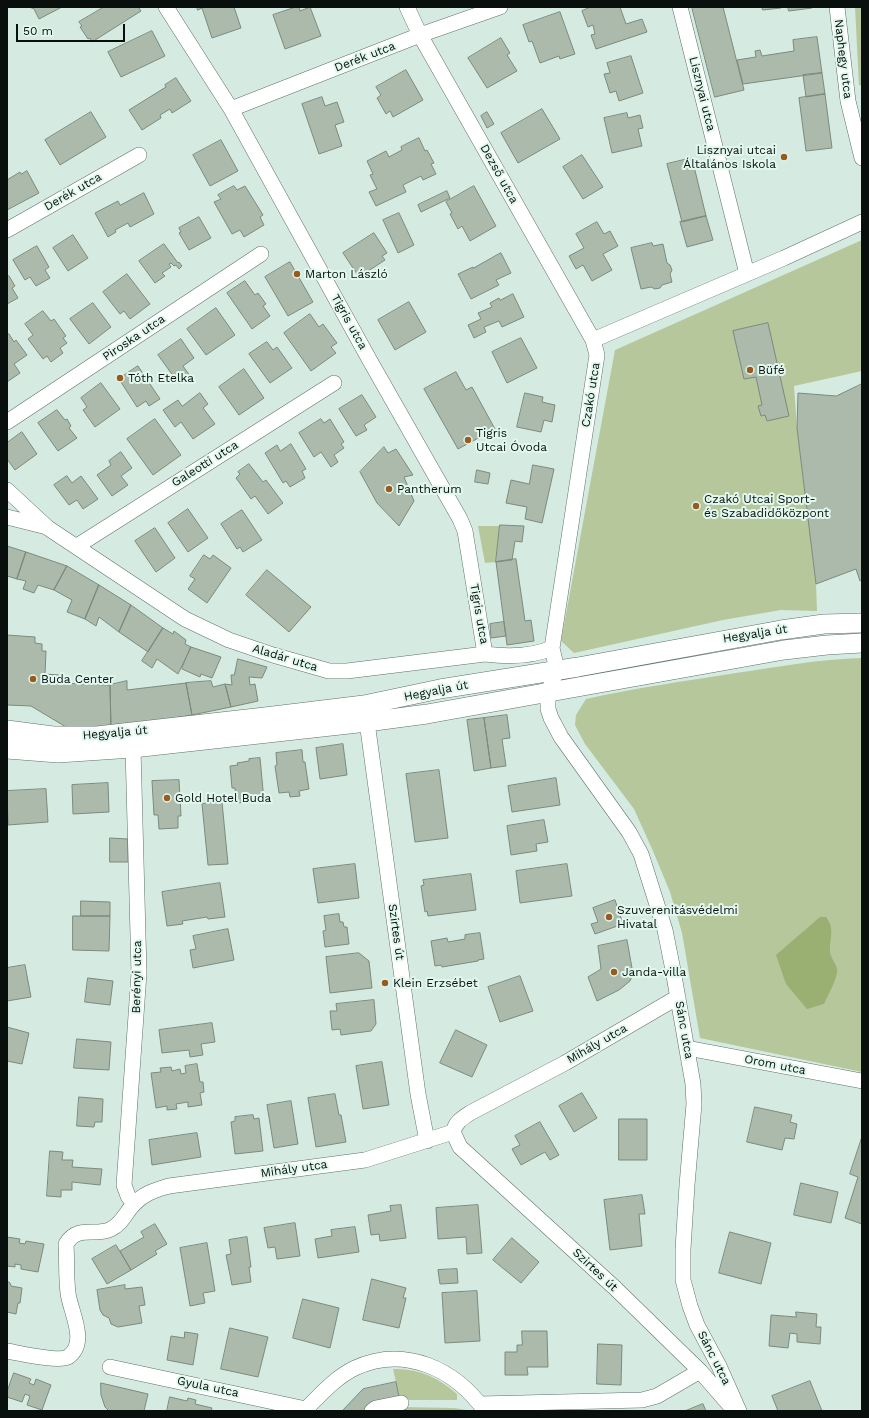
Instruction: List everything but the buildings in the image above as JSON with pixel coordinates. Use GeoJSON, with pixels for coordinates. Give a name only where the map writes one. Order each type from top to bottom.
{"type":"FeatureCollection","features":[{"type":"Feature","properties":{"kind":"main road","name":"Hegyalja út"},"geometry":{"type":"LineString","coordinates":[[7,730],[53,736],[97,736],[265,718],[364,705],[440,689],[782,630],[824,624],[862,623]]}},
{"type":"Feature","properties":{"kind":"main road","name":"Hegyalja út"},"geometry":{"type":"LineString","coordinates":[[8,749],[58,753],[133,748],[367,722],[427,714],[784,650],[862,643]]}},
{"type":"Feature","properties":{"kind":"street","name":"Tigris utca"},"geometry":{"type":"LineString","coordinates":[[166,7],[231,109],[369,359],[460,519],[464,531],[485,654]]}},
{"type":"Feature","properties":{"kind":"street","name":"Dezső utca"},"geometry":{"type":"LineString","coordinates":[[408,7],[420,35],[593,340]]}},
{"type":"Feature","properties":{"kind":"street","name":"Derék utca"},"geometry":{"type":"LineString","coordinates":[[231,109],[420,35],[500,7]]}},
{"type":"Feature","properties":{"kind":"street","name":"Lisznyai utca"},"geometry":{"type":"LineString","coordinates":[[680,7],[746,274]]}},
{"type":"Feature","properties":{"kind":"street","name":"Naphegy utca"},"geometry":{"type":"LineString","coordinates":[[837,7],[848,101],[862,158]]}},
{"type":"Feature","properties":{"kind":"street","name":"Derék utca"},"geometry":{"type":"LineString","coordinates":[[7,230],[139,155]]}},
{"type":"Feature","properties":{"kind":"street"},"geometry":{"type":"LineString","coordinates":[[593,340],[834,236],[862,222]]}},
{"type":"Feature","properties":{"kind":"street","name":"Piroska utca"},"geometry":{"type":"LineString","coordinates":[[7,422],[261,254]]}},
{"type":"Feature","properties":{"kind":"street","name":"Czakó utca"},"geometry":{"type":"LineString","coordinates":[[556,670],[552,648],[597,355],[593,340]]}},
{"type":"Feature","properties":{"kind":"street","name":"Galeotti utca"},"geometry":{"type":"LineString","coordinates":[[77,546],[334,383]]}},
{"type":"Feature","properties":{"kind":"street","name":"Aladár utca"},"geometry":{"type":"LineString","coordinates":[[7,490],[48,528],[77,546],[185,620],[229,640],[273,655],[329,671],[347,671],[485,654],[505,657],[540,653],[552,648]]}},
{"type":"Feature","properties":{"kind":"street","name":"Aladár utca"},"geometry":{"type":"LineString","coordinates":[[7,517],[48,528]]}},
{"type":"Feature","properties":{"kind":"street","name":"Sánc utca"},"geometry":{"type":"LineString","coordinates":[[556,670],[548,692],[548,709],[561,737],[617,814],[641,854],[665,930],[693,1084],[694,1104],[687,1185],[683,1249],[683,1280],[697,1325],[719,1366],[739,1411]]}},
{"type":"Feature","properties":{"kind":"street","name":"Szirtes út"},"geometry":{"type":"LineString","coordinates":[[367,722],[418,1094],[427,1141]]}},
{"type":"Feature","properties":{"kind":"street","name":"Berényi utca"},"geometry":{"type":"LineString","coordinates":[[133,748],[139,973],[124,1185],[128,1196],[134,1204]]}},
{"type":"Feature","properties":{"kind":"street","name":"Mihály utca"},"geometry":{"type":"LineString","coordinates":[[7,1351],[58,1359],[68,1357],[74,1349],[78,1338],[78,1328],[68,1294],[66,1244],[70,1238],[83,1232],[110,1230],[122,1220],[134,1204],[149,1192],[170,1186],[365,1160],[453,1132],[458,1121],[565,1063],[678,997]]}},
{"type":"Feature","properties":{"kind":"street","name":"Orom utca"},"geometry":{"type":"LineString","coordinates":[[687,1048],[862,1081]]}},
{"type":"Feature","properties":{"kind":"street","name":"Szirtes út"},"geometry":{"type":"LineString","coordinates":[[453,1132],[460,1147],[615,1288],[700,1371],[735,1411]]}},
{"type":"Feature","properties":{"kind":"street"},"geometry":{"type":"LineString","coordinates":[[306,1410],[327,1388],[354,1369],[383,1359],[396,1358],[428,1364],[444,1372],[468,1391],[482,1407],[642,1400],[657,1396],[700,1371]]}},
{"type":"Feature","properties":{"kind":"street","name":"Gyula utca"},"geometry":{"type":"LineString","coordinates":[[110,1367],[306,1410]]}},
{"type":"Feature","properties":{"kind":"street"},"geometry":{"type":"LineString","coordinates":[[372,1411],[376,1408],[401,1403]]}},
{"type":"Feature","properties":{"kind":"green space"},"geometry":{"type":"Polygon","coordinates":[[[855,7],[862,7],[862,86],[859,85],[855,7]]]}},
{"type":"Feature","properties":{"kind":"green space","name":"Czakó Utcai Sport- és Szabadidőközpont"},"geometry":{"type":"Polygon","coordinates":[[[862,240],[862,371],[794,386],[797,428],[816,584],[817,611],[781,610],[723,620],[574,653],[561,641],[615,350],[862,240]]]}},
{"type":"Feature","properties":{"kind":"green space"},"geometry":{"type":"Polygon","coordinates":[[[478,526],[500,526],[496,562],[485,563],[478,526]]]}},
{"type":"Feature","properties":{"kind":"green space"},"geometry":{"type":"Polygon","coordinates":[[[862,658],[862,1072],[700,1038],[682,933],[670,892],[634,809],[585,744],[575,725],[576,715],[586,699],[623,691],[783,666],[830,660],[862,658]]]}},
{"type":"Feature","properties":{"kind":"green space"},"geometry":{"type":"Polygon","coordinates":[[[820,917],[826,917],[829,921],[831,929],[830,952],[837,969],[837,973],[824,1004],[807,1009],[786,984],[776,955],[820,917]]]}},
{"type":"Feature","properties":{"kind":"green space"},"geometry":{"type":"Polygon","coordinates":[[[393,1369],[411,1370],[435,1378],[457,1394],[457,1400],[400,1400],[393,1369]]]}},
{"type":"Feature","properties":{"kind":"green space"},"geometry":{"type":"Polygon","coordinates":[[[402,1407],[454,1408],[473,1411],[383,1411],[402,1407]]]}},
{"type":"Feature","properties":{"kind":"place","name":"Lisznyai utcai Általános Iskola"},"geometry":{"type":"Point","coordinates":[784,157]}},
{"type":"Feature","properties":{"kind":"place","name":"Marton László"},"geometry":{"type":"Point","coordinates":[297,274]}},
{"type":"Feature","properties":{"kind":"place","name":"Büfé"},"geometry":{"type":"Point","coordinates":[750,370]}},
{"type":"Feature","properties":{"kind":"place","name":"Tóth Etelka"},"geometry":{"type":"Point","coordinates":[120,378]}},
{"type":"Feature","properties":{"kind":"place","name":"Tigris Utcai Óvoda"},"geometry":{"type":"Point","coordinates":[468,440]}},
{"type":"Feature","properties":{"kind":"place","name":"Pantherum"},"geometry":{"type":"Point","coordinates":[389,489]}},
{"type":"Feature","properties":{"kind":"place","name":"Czakó Utcai Sport- és Szabadidőközpont"},"geometry":{"type":"Point","coordinates":[696,506]}},
{"type":"Feature","properties":{"kind":"place","name":"Buda Center"},"geometry":{"type":"Point","coordinates":[33,679]}},
{"type":"Feature","properties":{"kind":"place","name":"Gold Hotel Buda"},"geometry":{"type":"Point","coordinates":[167,798]}},
{"type":"Feature","properties":{"kind":"place","name":"Szuverenitásvédelmi Hivatal"},"geometry":{"type":"Point","coordinates":[609,917]}},
{"type":"Feature","properties":{"kind":"place","name":"Janda-villa"},"geometry":{"type":"Point","coordinates":[614,972]}},
{"type":"Feature","properties":{"kind":"place","name":"Klein Erzsébet"},"geometry":{"type":"Point","coordinates":[385,983]}}]}
